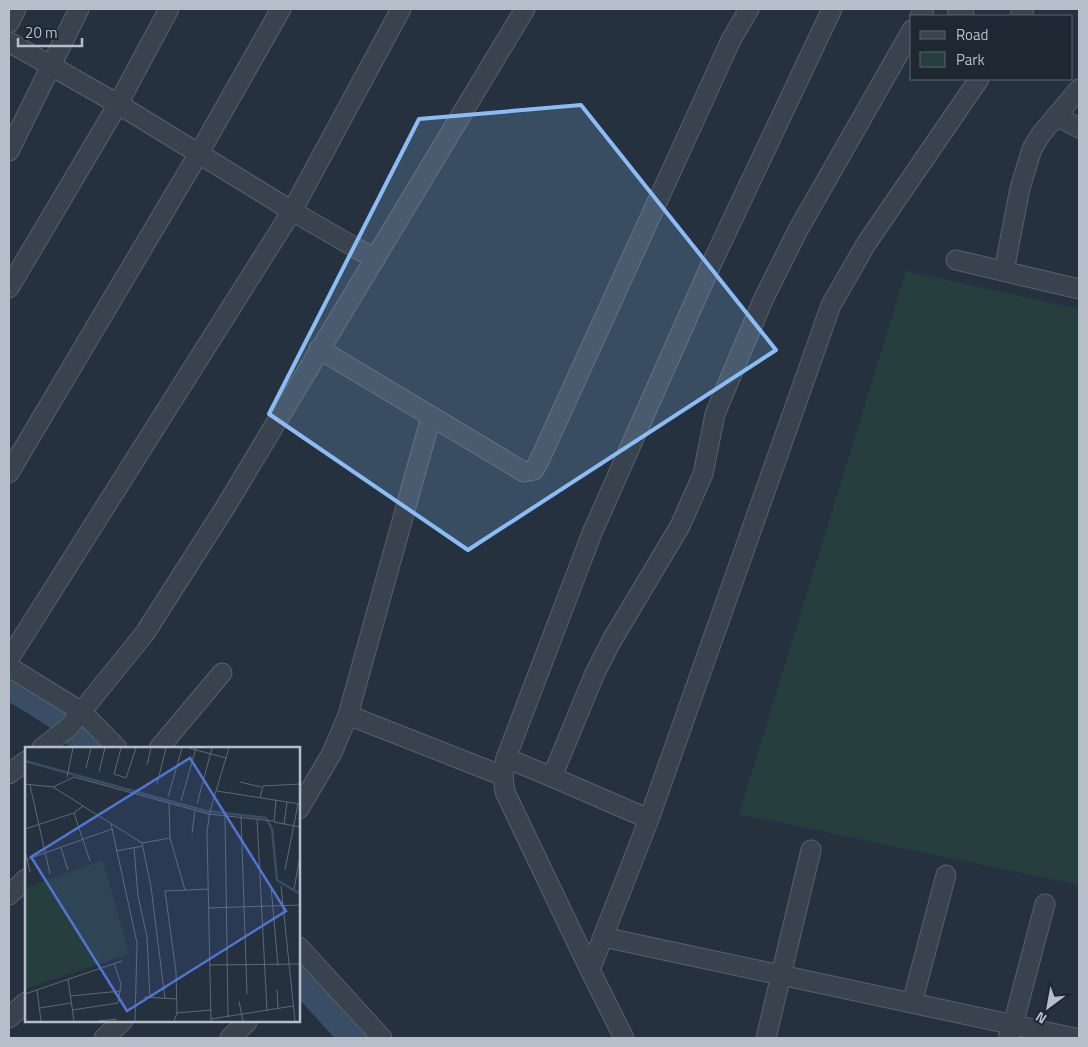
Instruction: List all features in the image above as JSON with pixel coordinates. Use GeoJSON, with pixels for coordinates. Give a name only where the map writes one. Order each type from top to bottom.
{"type":"FeatureCollection","features":[{"type":"Feature","properties":{"kind":"street"},"geometry":{"type":"LineString","coordinates":[[9,23],[16,9]]}},
{"type":"Feature","properties":{"kind":"street"},"geometry":{"type":"LineString","coordinates":[[9,151],[79,9]]}},
{"type":"Feature","properties":{"kind":"street"},"geometry":{"type":"LineString","coordinates":[[9,288],[118,104],[169,9]]}},
{"type":"Feature","properties":{"kind":"street"},"geometry":{"type":"LineString","coordinates":[[9,473],[199,153],[281,9]]}},
{"type":"Feature","properties":{"kind":"street"},"geometry":{"type":"LineString","coordinates":[[9,659],[292,211],[401,9]]}},
{"type":"Feature","properties":{"kind":"street"},"geometry":{"type":"LineString","coordinates":[[43,747],[76,719],[145,633],[226,506],[525,9]]}},
{"type":"Feature","properties":{"kind":"street"},"geometry":{"type":"LineString","coordinates":[[320,349],[524,472],[534,470],[731,40],[749,9]]}},
{"type":"Feature","properties":{"kind":"street"},"geometry":{"type":"LineString","coordinates":[[624,1038],[505,792],[505,767],[592,533],[710,267],[832,9]]}},
{"type":"Feature","properties":{"kind":"street"},"geometry":{"type":"LineString","coordinates":[[552,777],[595,673],[612,640],[680,526],[703,474],[715,414],[763,300],[798,230],[910,34]]}},
{"type":"Feature","properties":{"kind":"street"},"geometry":{"type":"LineString","coordinates":[[9,42],[118,104],[292,211],[375,259]]}},
{"type":"Feature","properties":{"kind":"street"},"geometry":{"type":"LineString","coordinates":[[590,970],[649,819],[831,306],[866,244],[978,80]]}},
{"type":"Feature","properties":{"kind":"street"},"geometry":{"type":"LineString","coordinates":[[1004,271],[1020,188],[1032,149],[1041,134],[1079,89]]}},
{"type":"Feature","properties":{"kind":"street"},"geometry":{"type":"LineString","coordinates":[[1056,116],[1079,128]]}},
{"type":"Feature","properties":{"kind":"street"},"geometry":{"type":"LineString","coordinates":[[956,260],[1079,289]]}},
{"type":"Feature","properties":{"kind":"street"},"geometry":{"type":"LineString","coordinates":[[300,807],[332,753],[348,715],[431,417]]}},
{"type":"Feature","properties":{"kind":"street"},"geometry":{"type":"LineString","coordinates":[[9,667],[116,747]]}},
{"type":"Feature","properties":{"kind":"street"},"geometry":{"type":"LineString","coordinates":[[160,747],[222,673]]}},
{"type":"Feature","properties":{"kind":"street"},"geometry":{"type":"LineString","coordinates":[[348,715],[505,767],[552,777],[649,819]]}},
{"type":"Feature","properties":{"kind":"street"},"geometry":{"type":"LineString","coordinates":[[9,774],[25,762]]}},
{"type":"Feature","properties":{"kind":"street"},"geometry":{"type":"LineString","coordinates":[[766,1038],[811,850]]}},
{"type":"Feature","properties":{"kind":"street"},"geometry":{"type":"LineString","coordinates":[[912,1003],[946,875]]}},
{"type":"Feature","properties":{"kind":"street"},"geometry":{"type":"LineString","coordinates":[[9,895],[25,880]]}},
{"type":"Feature","properties":{"kind":"street"},"geometry":{"type":"LineString","coordinates":[[1011,1031],[1045,904]]}},
{"type":"Feature","properties":{"kind":"street"},"geometry":{"type":"LineString","coordinates":[[603,937],[912,1003],[1011,1031],[1075,1038]]}},
{"type":"Feature","properties":{"kind":"street"},"geometry":{"type":"LineString","coordinates":[[300,947],[382,1038]]}},
{"type":"Feature","properties":{"kind":"street"},"geometry":{"type":"LineString","coordinates":[[9,1018],[25,1003]]}},
{"type":"Feature","properties":{"kind":"street"},"geometry":{"type":"LineString","coordinates":[[104,1038],[122,1022]]}},
{"type":"Feature","properties":{"kind":"street"},"geometry":{"type":"LineString","coordinates":[[230,1038],[246,1022]]}},
{"type":"Feature","properties":{"kind":"highlighted area"},"geometry":{"type":"Polygon","coordinates":[[[581,105],[776,350],[468,550],[269,414],[419,119],[581,105]]]}},
{"type":"Feature","properties":{"kind":"green space"},"geometry":{"type":"Polygon","coordinates":[[[906,271],[1079,309],[1079,885],[739,814],[906,271]]]}},
{"type":"Feature","properties":{"kind":"waterway"},"geometry":{"type":"LineString","coordinates":[[9,679],[59,710],[97,747]]}},
{"type":"Feature","properties":{"kind":"waterway"},"geometry":{"type":"LineString","coordinates":[[300,971],[361,1038]]}}]}
